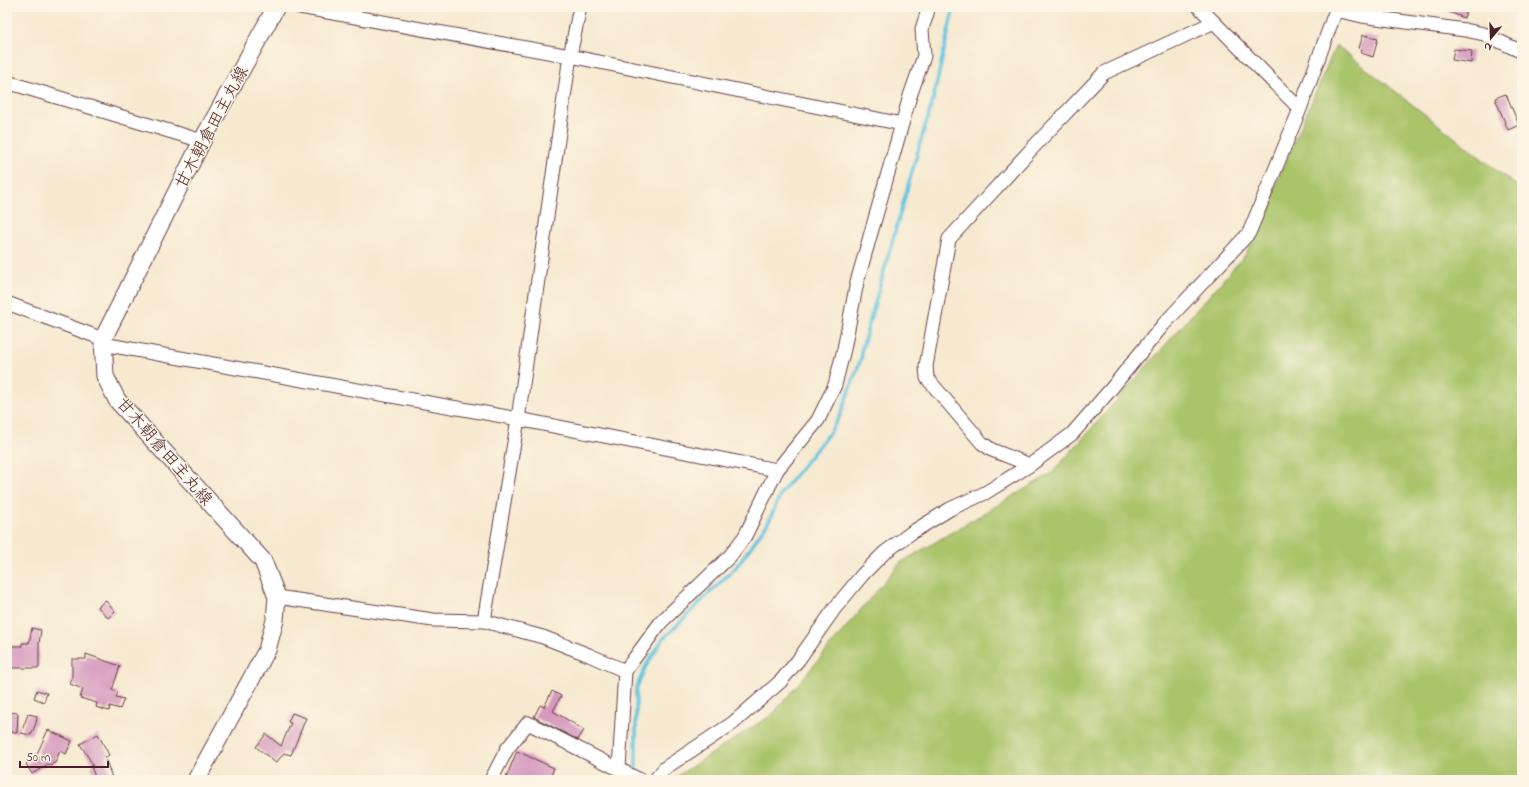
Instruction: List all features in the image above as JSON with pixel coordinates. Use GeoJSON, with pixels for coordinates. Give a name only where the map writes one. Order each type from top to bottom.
{"type":"FeatureCollection","features":[{"type":"Feature","properties":{"kind":"main road","name":"甘木朝倉田主丸線"},"geometry":{"type":"LineString","coordinates":[[196,780],[267,650],[275,620],[277,597],[263,561],[117,400],[105,376],[103,342],[202,141],[276,7]]}},
{"type":"Feature","properties":{"kind":"street"},"geometry":{"type":"LineString","coordinates":[[300,7],[570,56],[902,124]]}},
{"type":"Feature","properties":{"kind":"street"},"geometry":{"type":"LineString","coordinates":[[484,621],[518,419],[570,56],[580,7]]}},
{"type":"Feature","properties":{"kind":"street"},"geometry":{"type":"LineString","coordinates":[[620,769],[625,671],[661,622],[730,556],[746,536],[777,470],[818,420],[835,385],[844,349],[857,282],[902,124],[924,56],[922,29],[929,7]]}},
{"type":"Feature","properties":{"kind":"street"},"geometry":{"type":"LineString","coordinates":[[1199,7],[1300,109]]}},
{"type":"Feature","properties":{"kind":"street"},"geometry":{"type":"LineString","coordinates":[[655,780],[665,768],[733,723],[781,681],[800,659],[835,608],[863,574],[884,553],[911,533],[950,509],[986,493],[1030,465],[1072,434],[1112,389],[1163,325],[1248,233],[1300,109],[1337,8],[1362,16],[1484,34],[1522,52]]}},
{"type":"Feature","properties":{"kind":"street"},"geometry":{"type":"LineString","coordinates":[[1030,465],[992,450],[982,444],[927,378],[926,366],[949,239],[1104,73],[1214,22]]}},
{"type":"Feature","properties":{"kind":"street"},"geometry":{"type":"LineString","coordinates":[[7,82],[202,141]]}},
{"type":"Feature","properties":{"kind":"street"},"geometry":{"type":"LineString","coordinates":[[7,303],[103,342],[518,419],[777,470]]}},
{"type":"Feature","properties":{"kind":"street"},"geometry":{"type":"LineString","coordinates":[[277,597],[433,620],[484,621],[543,637],[625,671]]}},
{"type":"Feature","properties":{"kind":"street"},"geometry":{"type":"LineString","coordinates":[[491,780],[507,749],[528,722],[640,780]]}},
{"type":"Feature","properties":{"kind":"green space"},"geometry":{"type":"Polygon","coordinates":[[[1336,45],[1522,190],[1522,780],[671,780],[773,714],[900,563],[1052,473],[1246,254],[1336,45]]]}},
{"type":"Feature","properties":{"kind":"building"},"geometry":{"type":"Polygon","coordinates":[[[1437,7],[1468,7],[1464,18],[1437,7]]]}},
{"type":"Feature","properties":{"kind":"building"},"geometry":{"type":"Polygon","coordinates":[[[1363,35],[1378,38],[1373,57],[1361,53],[1362,49],[1359,48],[1363,35]]]}},
{"type":"Feature","properties":{"kind":"building"},"geometry":{"type":"Polygon","coordinates":[[[1454,49],[1472,51],[1471,63],[1452,60],[1454,49]]]}},
{"type":"Feature","properties":{"kind":"building"},"geometry":{"type":"Polygon","coordinates":[[[1506,94],[1519,125],[1508,130],[1495,98],[1506,94]]]}},
{"type":"Feature","properties":{"kind":"building"},"geometry":{"type":"Polygon","coordinates":[[[105,600],[115,611],[108,618],[98,607],[105,600]]]}},
{"type":"Feature","properties":{"kind":"building"},"geometry":{"type":"Polygon","coordinates":[[[32,628],[41,630],[39,644],[39,668],[7,668],[7,646],[22,646],[22,643],[29,643],[32,628]]]}},
{"type":"Feature","properties":{"kind":"building"},"geometry":{"type":"Polygon","coordinates":[[[86,654],[120,666],[112,690],[118,692],[116,697],[124,699],[120,709],[110,706],[109,711],[96,707],[97,703],[80,698],[83,689],[70,684],[72,678],[72,659],[86,659],[86,654]]]}},
{"type":"Feature","properties":{"kind":"building"},"geometry":{"type":"Polygon","coordinates":[[[37,690],[47,693],[44,702],[34,698],[37,690]]]}},
{"type":"Feature","properties":{"kind":"building"},"geometry":{"type":"Polygon","coordinates":[[[552,691],[561,696],[553,711],[584,730],[578,740],[534,717],[540,705],[544,707],[552,691]]]}},
{"type":"Feature","properties":{"kind":"building"},"geometry":{"type":"Polygon","coordinates":[[[7,712],[18,713],[17,733],[7,731],[7,712]]]}},
{"type":"Feature","properties":{"kind":"building"},"geometry":{"type":"Polygon","coordinates":[[[292,713],[306,718],[291,755],[284,753],[276,763],[256,747],[266,734],[281,746],[291,723],[288,722],[292,713]]]}},
{"type":"Feature","properties":{"kind":"building"},"geometry":{"type":"Polygon","coordinates":[[[28,714],[37,716],[31,735],[21,733],[28,714]]]}},
{"type":"Feature","properties":{"kind":"building"},"geometry":{"type":"Polygon","coordinates":[[[48,730],[72,741],[66,754],[60,751],[55,763],[51,766],[48,764],[32,774],[26,764],[35,758],[48,730]]]}},
{"type":"Feature","properties":{"kind":"building"},"geometry":{"type":"Polygon","coordinates":[[[98,734],[109,755],[105,758],[113,780],[96,780],[91,766],[93,765],[80,744],[98,734]]]}},
{"type":"Feature","properties":{"kind":"building"},"geometry":{"type":"Polygon","coordinates":[[[517,751],[554,768],[549,780],[505,780],[517,751]]]}},
{"type":"Feature","properties":{"kind":"waterway"},"geometry":{"type":"LineString","coordinates":[[636,775],[636,689],[646,666],[663,639],[736,567],[769,521],[781,493],[830,432],[840,416],[862,356],[861,352],[932,104],[952,15],[956,7]]}}]}
